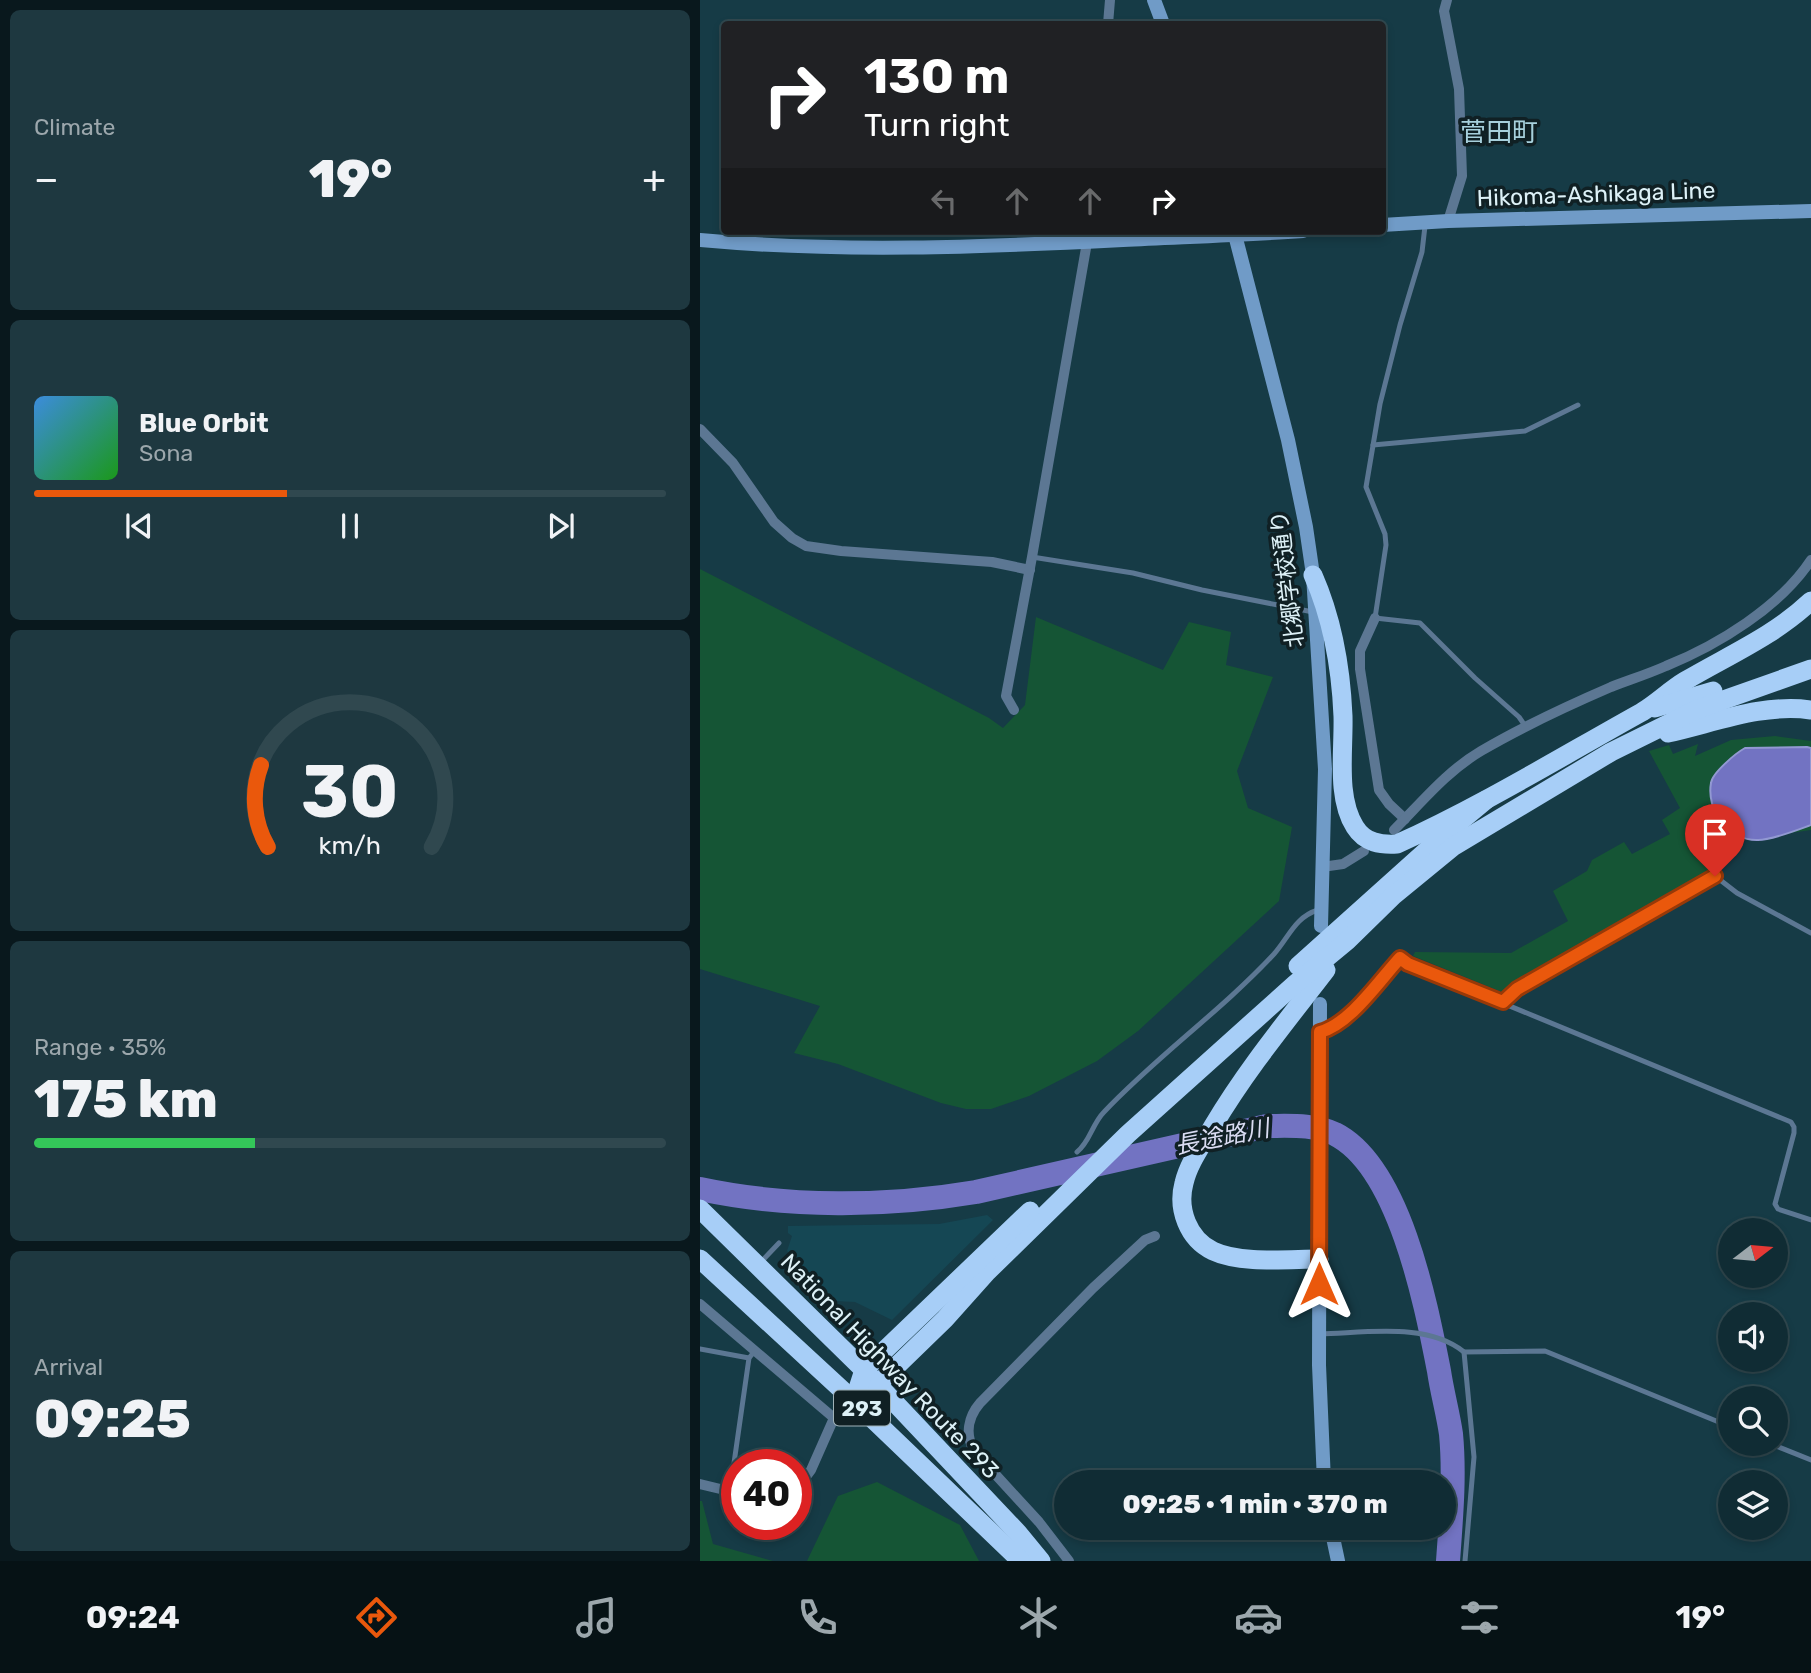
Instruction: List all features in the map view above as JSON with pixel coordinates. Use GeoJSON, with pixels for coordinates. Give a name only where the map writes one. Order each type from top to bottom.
{"type":"FeatureCollection","features":[{"type":"Feature","properties":{"kind":"highway"},"geometry":{"type":"LineString","coordinates":[[1313,575],[1326,607],[1336,655],[1343,714],[1347,809],[1355,827],[1376,844],[1397,844],[1486,800],[1604,731],[1644,711],[1683,682],[1776,630],[1811,601]]}},
{"type":"Feature","properties":{"kind":"highway"},"geometry":{"type":"LineString","coordinates":[[1644,711],[1696,697],[1811,657]]}},
{"type":"Feature","properties":{"kind":"highway"},"geometry":{"type":"LineString","coordinates":[[1122,1132],[1347,941],[1393,896],[1454,846],[1560,781],[1698,709],[1811,669]]}},
{"type":"Feature","properties":{"kind":"highway"},"geometry":{"type":"LineString","coordinates":[[1636,740],[1756,711],[1811,710]]}},
{"type":"Feature","properties":{"kind":"highway"},"geometry":{"type":"LineString","coordinates":[[854,1401],[864,1370],[1415,861],[1486,800]]}},
{"type":"Feature","properties":{"kind":"highway"},"geometry":{"type":"LineString","coordinates":[[1319,1259],[1245,1258],[1228,1256],[1205,1246],[1191,1230],[1182,1208],[1184,1183],[1218,1118],[1252,1064],[1347,941]]}},
{"type":"Feature","properties":{"kind":"highway"},"geometry":{"type":"LineString","coordinates":[[854,1401],[877,1385],[1053,1198]]}},
{"type":"Feature","properties":{"kind":"highway","name":"National Highway Route 293"},"geometry":{"type":"LineString","coordinates":[[700,1209],[864,1370],[1009,1523],[1041,1561]]}},
{"type":"Feature","properties":{"kind":"highway","name":"National Highway Route 293"},"geometry":{"type":"LineString","coordinates":[[700,1259],[854,1401],[1021,1561]]}},
{"type":"Feature","properties":{"kind":"street"},"geometry":{"type":"LineString","coordinates":[[1108,21],[1110,0]]}},
{"type":"Feature","properties":{"kind":"street"},"geometry":{"type":"LineString","coordinates":[[1154,0],[1162,21]]}},
{"type":"Feature","properties":{"kind":"street"},"geometry":{"type":"LineString","coordinates":[[1447,0],[1444,11],[1459,89],[1462,176],[1448,221]]}},
{"type":"Feature","properties":{"kind":"street","name":"Hikoma-Ashikaga Line"},"geometry":{"type":"LineString","coordinates":[[1386,225],[1811,211]]}},
{"type":"Feature","properties":{"kind":"street"},"geometry":{"type":"LineString","coordinates":[[700,240],[771,246],[972,248],[1088,236],[1137,235]]}},
{"type":"Feature","properties":{"kind":"street","name":"北郷学校通り"},"geometry":{"type":"LineString","coordinates":[[1236,235],[1288,440],[1313,575],[1325,769],[1321,926]]}},
{"type":"Feature","properties":{"kind":"street"},"geometry":{"type":"LineString","coordinates":[[1014,710],[1006,696],[1088,236]]}},
{"type":"Feature","properties":{"kind":"street"},"geometry":{"type":"LineString","coordinates":[[700,429],[733,463],[774,522],[792,538],[806,545],[841,551],[992,562],[1030,570]]}},
{"type":"Feature","properties":{"kind":"street"},"geometry":{"type":"LineString","coordinates":[[1394,830],[1446,776],[1467,760],[1526,727],[1608,688],[1667,666],[1715,641],[1770,606],[1786,592],[1811,560]]}},
{"type":"Feature","properties":{"kind":"street"},"geometry":{"type":"LineString","coordinates":[[1376,618],[1360,651],[1360,668],[1376,776],[1383,798],[1405,820]]}},
{"type":"Feature","properties":{"kind":"street"},"geometry":{"type":"LineString","coordinates":[[1322,867],[1343,864],[1364,851]]}},
{"type":"Feature","properties":{"kind":"street"},"geometry":{"type":"LineString","coordinates":[[1320,1032],[1330,1030],[1343,1021],[1400,958]]}},
{"type":"Feature","properties":{"kind":"street"},"geometry":{"type":"LineString","coordinates":[[1320,1003],[1318,1334],[1324,1470]]}},
{"type":"Feature","properties":{"kind":"street"},"geometry":{"type":"LineString","coordinates":[[1069,1561],[1039,1521],[974,1451],[970,1443],[968,1424],[980,1403],[1093,1288],[1145,1240],[1155,1236]]}},
{"type":"Feature","properties":{"kind":"street"},"geometry":{"type":"LineString","coordinates":[[700,1304],[752,1355],[834,1418]]}},
{"type":"Feature","properties":{"kind":"street"},"geometry":{"type":"LineString","coordinates":[[812,1468],[834,1418],[854,1401]]}},
{"type":"Feature","properties":{"kind":"street"},"geometry":{"type":"LineString","coordinates":[[700,1484],[721,1489]]}},
{"type":"Feature","properties":{"kind":"street"},"geometry":{"type":"LineString","coordinates":[[1334,1540],[1338,1561]]}},
{"type":"Feature","properties":{"kind":"lane"},"geometry":{"type":"LineString","coordinates":[[1425,222],[1422,252],[1380,404],[1366,487],[1385,534],[1386,545],[1376,618],[1420,623],[1475,678],[1519,716],[1526,727]]}},
{"type":"Feature","properties":{"kind":"lane"},"geometry":{"type":"LineString","coordinates":[[1373,445],[1525,431],[1578,405]]}},
{"type":"Feature","properties":{"kind":"lane"},"geometry":{"type":"LineString","coordinates":[[1032,557],[1133,573],[1215,593],[1316,612]]}},
{"type":"Feature","properties":{"kind":"lane"},"geometry":{"type":"LineString","coordinates":[[1503,1002],[1517,989],[1715,876],[1737,893],[1811,933]]}},
{"type":"Feature","properties":{"kind":"lane"},"geometry":{"type":"LineString","coordinates":[[1077,1152],[1083,1147],[1102,1113],[1259,970],[1280,947],[1299,919],[1321,909]]}},
{"type":"Feature","properties":{"kind":"lane"},"geometry":{"type":"LineString","coordinates":[[1400,958],[1408,964],[1791,1122],[1794,1133],[1775,1204],[1778,1209],[1811,1220]]}},
{"type":"Feature","properties":{"kind":"lane"},"geometry":{"type":"LineString","coordinates":[[757,1266],[779,1243]]}},
{"type":"Feature","properties":{"kind":"lane"},"geometry":{"type":"LineString","coordinates":[[1318,1334],[1414,1331],[1453,1343],[1464,1352],[1545,1351],[1718,1422]]}},
{"type":"Feature","properties":{"kind":"lane"},"geometry":{"type":"LineString","coordinates":[[700,1349],[752,1355],[739,1449]]}},
{"type":"Feature","properties":{"kind":"lane"},"geometry":{"type":"LineString","coordinates":[[1464,1352],[1474,1457],[1465,1561]]}},
{"type":"Feature","properties":{"kind":"lane"},"geometry":{"type":"LineString","coordinates":[[1788,1451],[1811,1460]]}},
{"type":"Feature","properties":{"kind":"shaded area"},"geometry":{"type":"Polygon","coordinates":[[[1745,748],[1811,748],[1811,825],[1764,840],[1747,839],[1729,830],[1716,814],[1712,804],[1711,783],[1715,774],[1745,748]]]}},
{"type":"Feature","properties":{"kind":"shaded area"},"geometry":{"type":"Polygon","coordinates":[[[987,1215],[993,1220],[892,1320],[855,1302],[835,1301],[787,1251],[792,1236],[788,1233],[788,1226],[939,1224],[987,1215]]]}},
{"type":"Feature","properties":{"kind":"green space"},"geometry":{"type":"Polygon","coordinates":[[[700,569],[989,718],[1003,728],[1025,705],[1036,617],[1163,670],[1189,622],[1231,632],[1226,665],[1273,677],[1237,771],[1248,808],[1292,827],[1279,901],[1138,1031],[1097,1061],[1029,1096],[991,1109],[966,1109],[941,1103],[838,1064],[794,1053],[820,1006],[700,969],[700,569]]]}},
{"type":"Feature","properties":{"kind":"green space"},"geometry":{"type":"Polygon","coordinates":[[[1775,736],[1811,741],[1811,830],[1709,845],[1708,871],[1502,992],[1413,956],[1415,952],[1511,953],[1568,921],[1553,891],[1587,871],[1592,860],[1624,842],[1632,854],[1670,834],[1662,820],[1680,808],[1649,751],[1669,745],[1673,754],[1698,744],[1695,756],[1731,740],[1775,736]]]}},
{"type":"Feature","properties":{"kind":"green space"},"geometry":{"type":"Polygon","coordinates":[[[877,1482],[960,1525],[979,1561],[807,1561],[838,1496],[877,1482]]]}},
{"type":"Feature","properties":{"kind":"green space"},"geometry":{"type":"Polygon","coordinates":[[[700,1501],[713,1544],[773,1561],[700,1561],[700,1501]]]}},
{"type":"Feature","properties":{"kind":"waterway","name":"長途路川"},"geometry":{"type":"LineString","coordinates":[[700,1189],[768,1200],[838,1203],[908,1201],[976,1192],[1267,1126],[1310,1127],[1335,1134],[1358,1151],[1377,1176],[1393,1206],[1418,1276],[1451,1434],[1453,1482],[1448,1561]]}},
{"type":"Feature","properties":{"kind":"district","name":"菅田町"},"geometry":{"type":"Point","coordinates":[1499,132]}},
{"type":"Feature","properties":{"kind":"route"},"geometry":{"type":"LineString","coordinates":[[1319,1284],[1320,1032],[1330,1030],[1343,1021],[1400,958],[1408,964],[1503,1002],[1517,989],[1715,876]]}}]}
